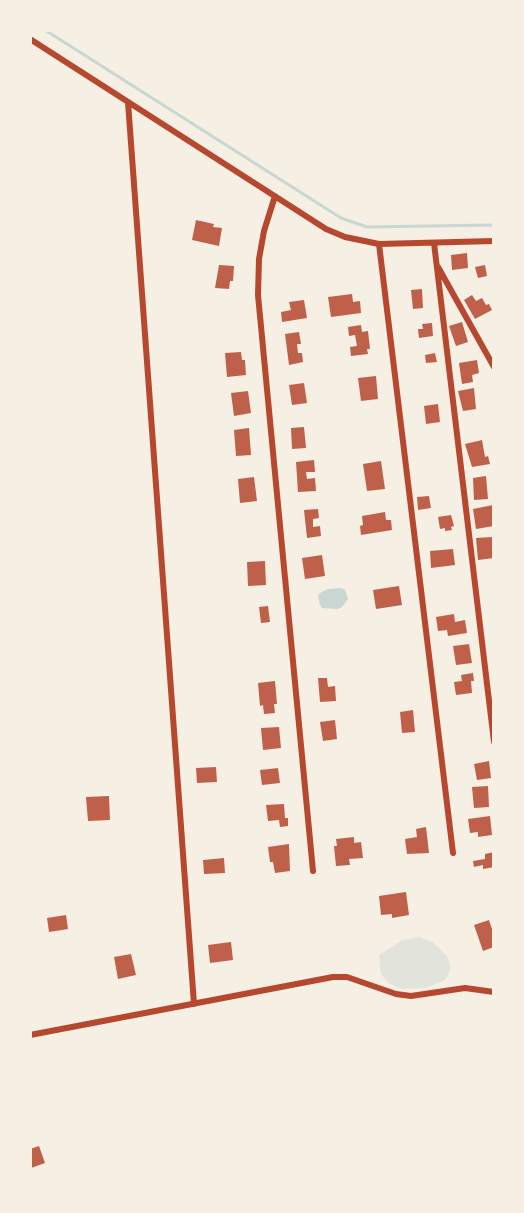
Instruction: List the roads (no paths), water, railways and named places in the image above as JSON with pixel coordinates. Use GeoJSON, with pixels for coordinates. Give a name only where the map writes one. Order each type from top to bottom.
{"type":"FeatureCollection","features":[{"type":"Feature","properties":{"kind":"street"},"geometry":{"type":"LineString","coordinates":[[30,39],[326,229],[345,237],[379,244],[494,241]]}},
{"type":"Feature","properties":{"kind":"street"},"geometry":{"type":"LineString","coordinates":[[128,102],[194,1004]]}},
{"type":"Feature","properties":{"kind":"street"},"geometry":{"type":"LineString","coordinates":[[275,196],[264,231],[258,295],[313,871]]}},
{"type":"Feature","properties":{"kind":"street"},"geometry":{"type":"LineString","coordinates":[[434,243],[494,742]]}},
{"type":"Feature","properties":{"kind":"street"},"geometry":{"type":"LineString","coordinates":[[379,244],[453,853]]}},
{"type":"Feature","properties":{"kind":"street"},"geometry":{"type":"LineString","coordinates":[[436,264],[494,367]]}},
{"type":"Feature","properties":{"kind":"street"},"geometry":{"type":"LineString","coordinates":[[30,1035],[333,977],[347,977],[396,994],[411,996],[465,988],[494,992]]}},
{"type":"Feature","properties":{"kind":"waterway"},"geometry":{"type":"LineString","coordinates":[[45,30],[341,218],[367,227],[494,225]]}}]}
